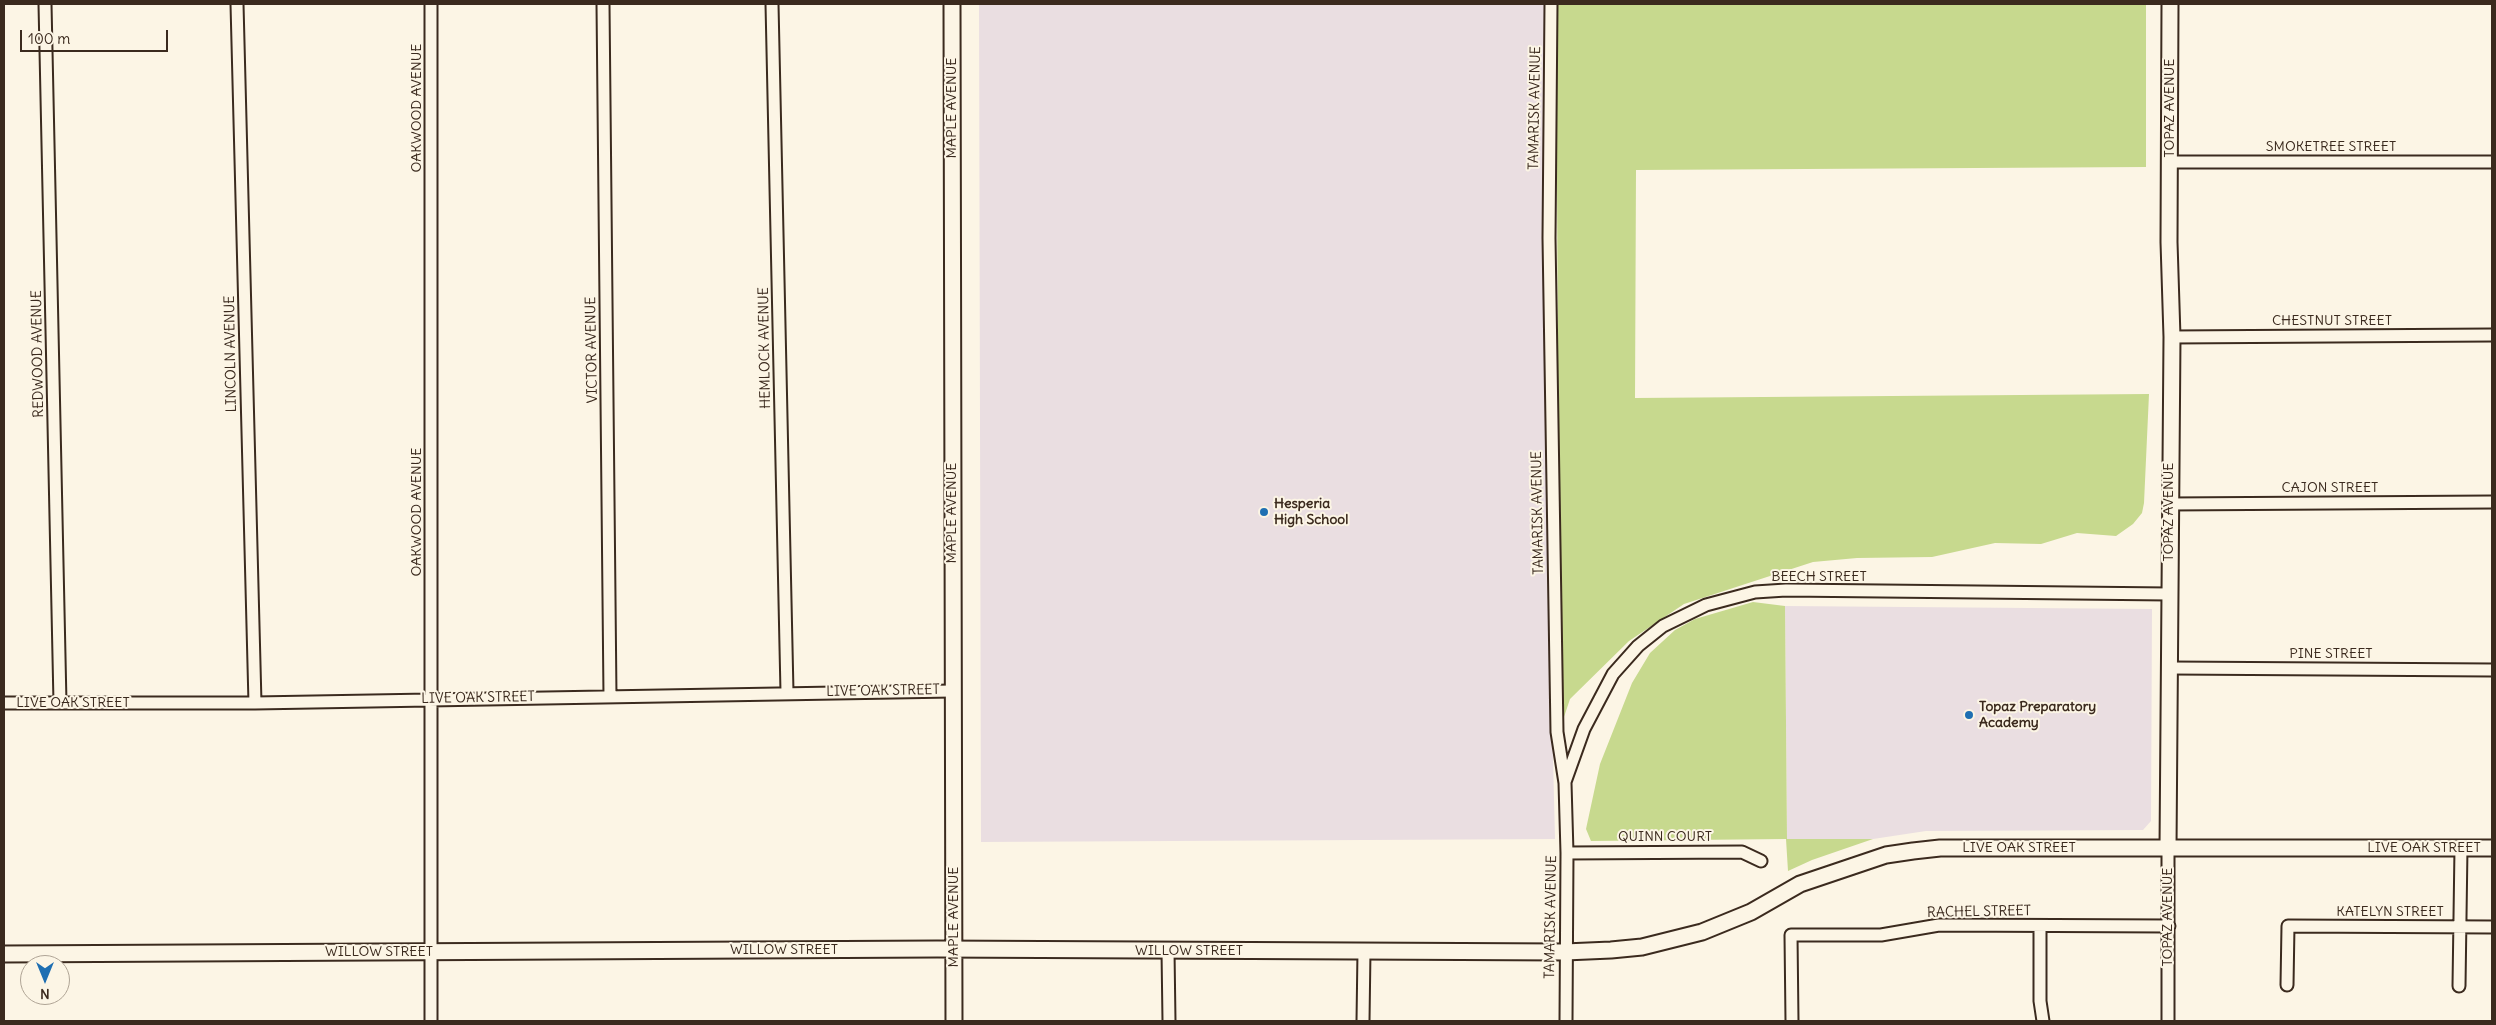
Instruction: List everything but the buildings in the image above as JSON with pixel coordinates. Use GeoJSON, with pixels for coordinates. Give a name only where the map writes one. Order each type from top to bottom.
{"type":"FeatureCollection","features":[{"type":"Feature","properties":{"kind":"street","name":"REDWOOD AVENUE"},"geometry":{"type":"LineString","coordinates":[[45,4],[60,704]]}},
{"type":"Feature","properties":{"kind":"street","name":"LINCOLN AVENUE"},"geometry":{"type":"LineString","coordinates":[[237,4],[255,703]]}},
{"type":"Feature","properties":{"kind":"street","name":"OAKWOOD AVENUE"},"geometry":{"type":"LineString","coordinates":[[431,4],[431,1021]]}},
{"type":"Feature","properties":{"kind":"street","name":"VICTOR AVENUE"},"geometry":{"type":"LineString","coordinates":[[603,4],[610,696]]}},
{"type":"Feature","properties":{"kind":"street","name":"HEMLOCK AVENUE"},"geometry":{"type":"LineString","coordinates":[[772,4],[786,692]]}},
{"type":"Feature","properties":{"kind":"street","name":"MAPLE AVENUE"},"geometry":{"type":"LineString","coordinates":[[952,4],[954,1021]]}},
{"type":"Feature","properties":{"kind":"street","name":"TAMARISK AVENUE"},"geometry":{"type":"LineString","coordinates":[[1551,4],[1549,238],[1557,732],[1565,783],[1567,853],[1564,952],[1566,1021]]}},
{"type":"Feature","properties":{"kind":"street","name":"TOPAZ AVENUE"},"geometry":{"type":"LineString","coordinates":[[2168,1021],[2169,504],[2172,337],[2170,4]]}},
{"type":"Feature","properties":{"kind":"street","name":"SMOKETREE STREET"},"geometry":{"type":"LineString","coordinates":[[2170,162],[2492,162]]}},
{"type":"Feature","properties":{"kind":"street","name":"CHESTNUT STREET"},"geometry":{"type":"LineString","coordinates":[[2172,337],[2492,335]]}},
{"type":"Feature","properties":{"kind":"street","name":"CAJON STREET"},"geometry":{"type":"LineString","coordinates":[[2169,504],[2492,502]]}},
{"type":"Feature","properties":{"kind":"street","name":"BEECH STREET"},"geometry":{"type":"LineString","coordinates":[[1565,783],[1584,729],[1613,674],[1638,646],[1663,626],[1706,605],[1755,592],[1786,590],[2169,594]]}},
{"type":"Feature","properties":{"kind":"street","name":"PINE STREET"},"geometry":{"type":"LineString","coordinates":[[2170,668],[2492,670]]}},
{"type":"Feature","properties":{"kind":"street","name":"LIVE OAK STREET"},"geometry":{"type":"LineString","coordinates":[[4,703],[255,703],[952,690]]}},
{"type":"Feature","properties":{"kind":"street","name":"LIVE OAK STREET"},"geometry":{"type":"LineString","coordinates":[[1564,952],[1642,947],[1687,936],[1751,912],[1800,884],[1886,855],[1940,848],[2492,848]]}},
{"type":"Feature","properties":{"kind":"street"},"geometry":{"type":"LineString","coordinates":[[2459,986],[2461,848]]}},
{"type":"Feature","properties":{"kind":"street","name":"QUINN COURT"},"geometry":{"type":"LineString","coordinates":[[1567,853],[1742,852],[1761,861]]}},
{"type":"Feature","properties":{"kind":"street","name":"RACHEL STREET"},"geometry":{"type":"LineString","coordinates":[[1792,1021],[1791,935],[1881,935],[1939,925],[2169,926]]}},
{"type":"Feature","properties":{"kind":"street"},"geometry":{"type":"LineString","coordinates":[[2040,926],[2040,1001],[2043,1021]]}},
{"type":"Feature","properties":{"kind":"street","name":"KATELYN STREET"},"geometry":{"type":"LineString","coordinates":[[2287,985],[2288,926],[2492,927]]}},
{"type":"Feature","properties":{"kind":"street","name":"WILLOW STREET"},"geometry":{"type":"LineString","coordinates":[[4,954],[954,949],[1564,952]]}},
{"type":"Feature","properties":{"kind":"street"},"geometry":{"type":"LineString","coordinates":[[1168,951],[1169,1021]]}},
{"type":"Feature","properties":{"kind":"street"},"geometry":{"type":"LineString","coordinates":[[1363,1021],[1364,951]]}},
{"type":"Feature","properties":{"kind":"shaded area","name":"Hesperia High School"},"geometry":{"type":"Polygon","coordinates":[[[979,4],[1547,4],[1543,131],[1550,635],[1555,839],[981,842],[979,4]]]}},
{"type":"Feature","properties":{"kind":"shaded area","name":"Topaz Preparatory Academy"},"geometry":{"type":"Polygon","coordinates":[[[1785,606],[2152,609],[2151,821],[2143,830],[1926,831],[1873,839],[1787,839],[1785,606]]]}},
{"type":"Feature","properties":{"kind":"green space"},"geometry":{"type":"Polygon","coordinates":[[[1556,4],[2146,4],[2146,167],[1636,170],[1635,398],[2149,394],[2144,503],[2142,513],[2133,524],[2116,536],[2077,533],[2041,544],[1995,543],[1932,557],[1857,558],[1813,562],[1684,604],[1629,641],[1570,699],[1560,729],[1556,4]]]}},
{"type":"Feature","properties":{"kind":"green space"},"geometry":{"type":"Polygon","coordinates":[[[1753,602],[1785,606],[1787,839],[1873,839],[1812,860],[1788,871],[1786,839],[1591,841],[1586,829],[1600,764],[1632,683],[1650,653],[1675,630],[1695,619],[1753,602]]]}},
{"type":"Feature","properties":{"kind":"place","name":"Hesperia High School"},"geometry":{"type":"Point","coordinates":[1264,512]}},
{"type":"Feature","properties":{"kind":"place","name":"Topaz Preparatory Academy"},"geometry":{"type":"Point","coordinates":[1969,715]}}]}
